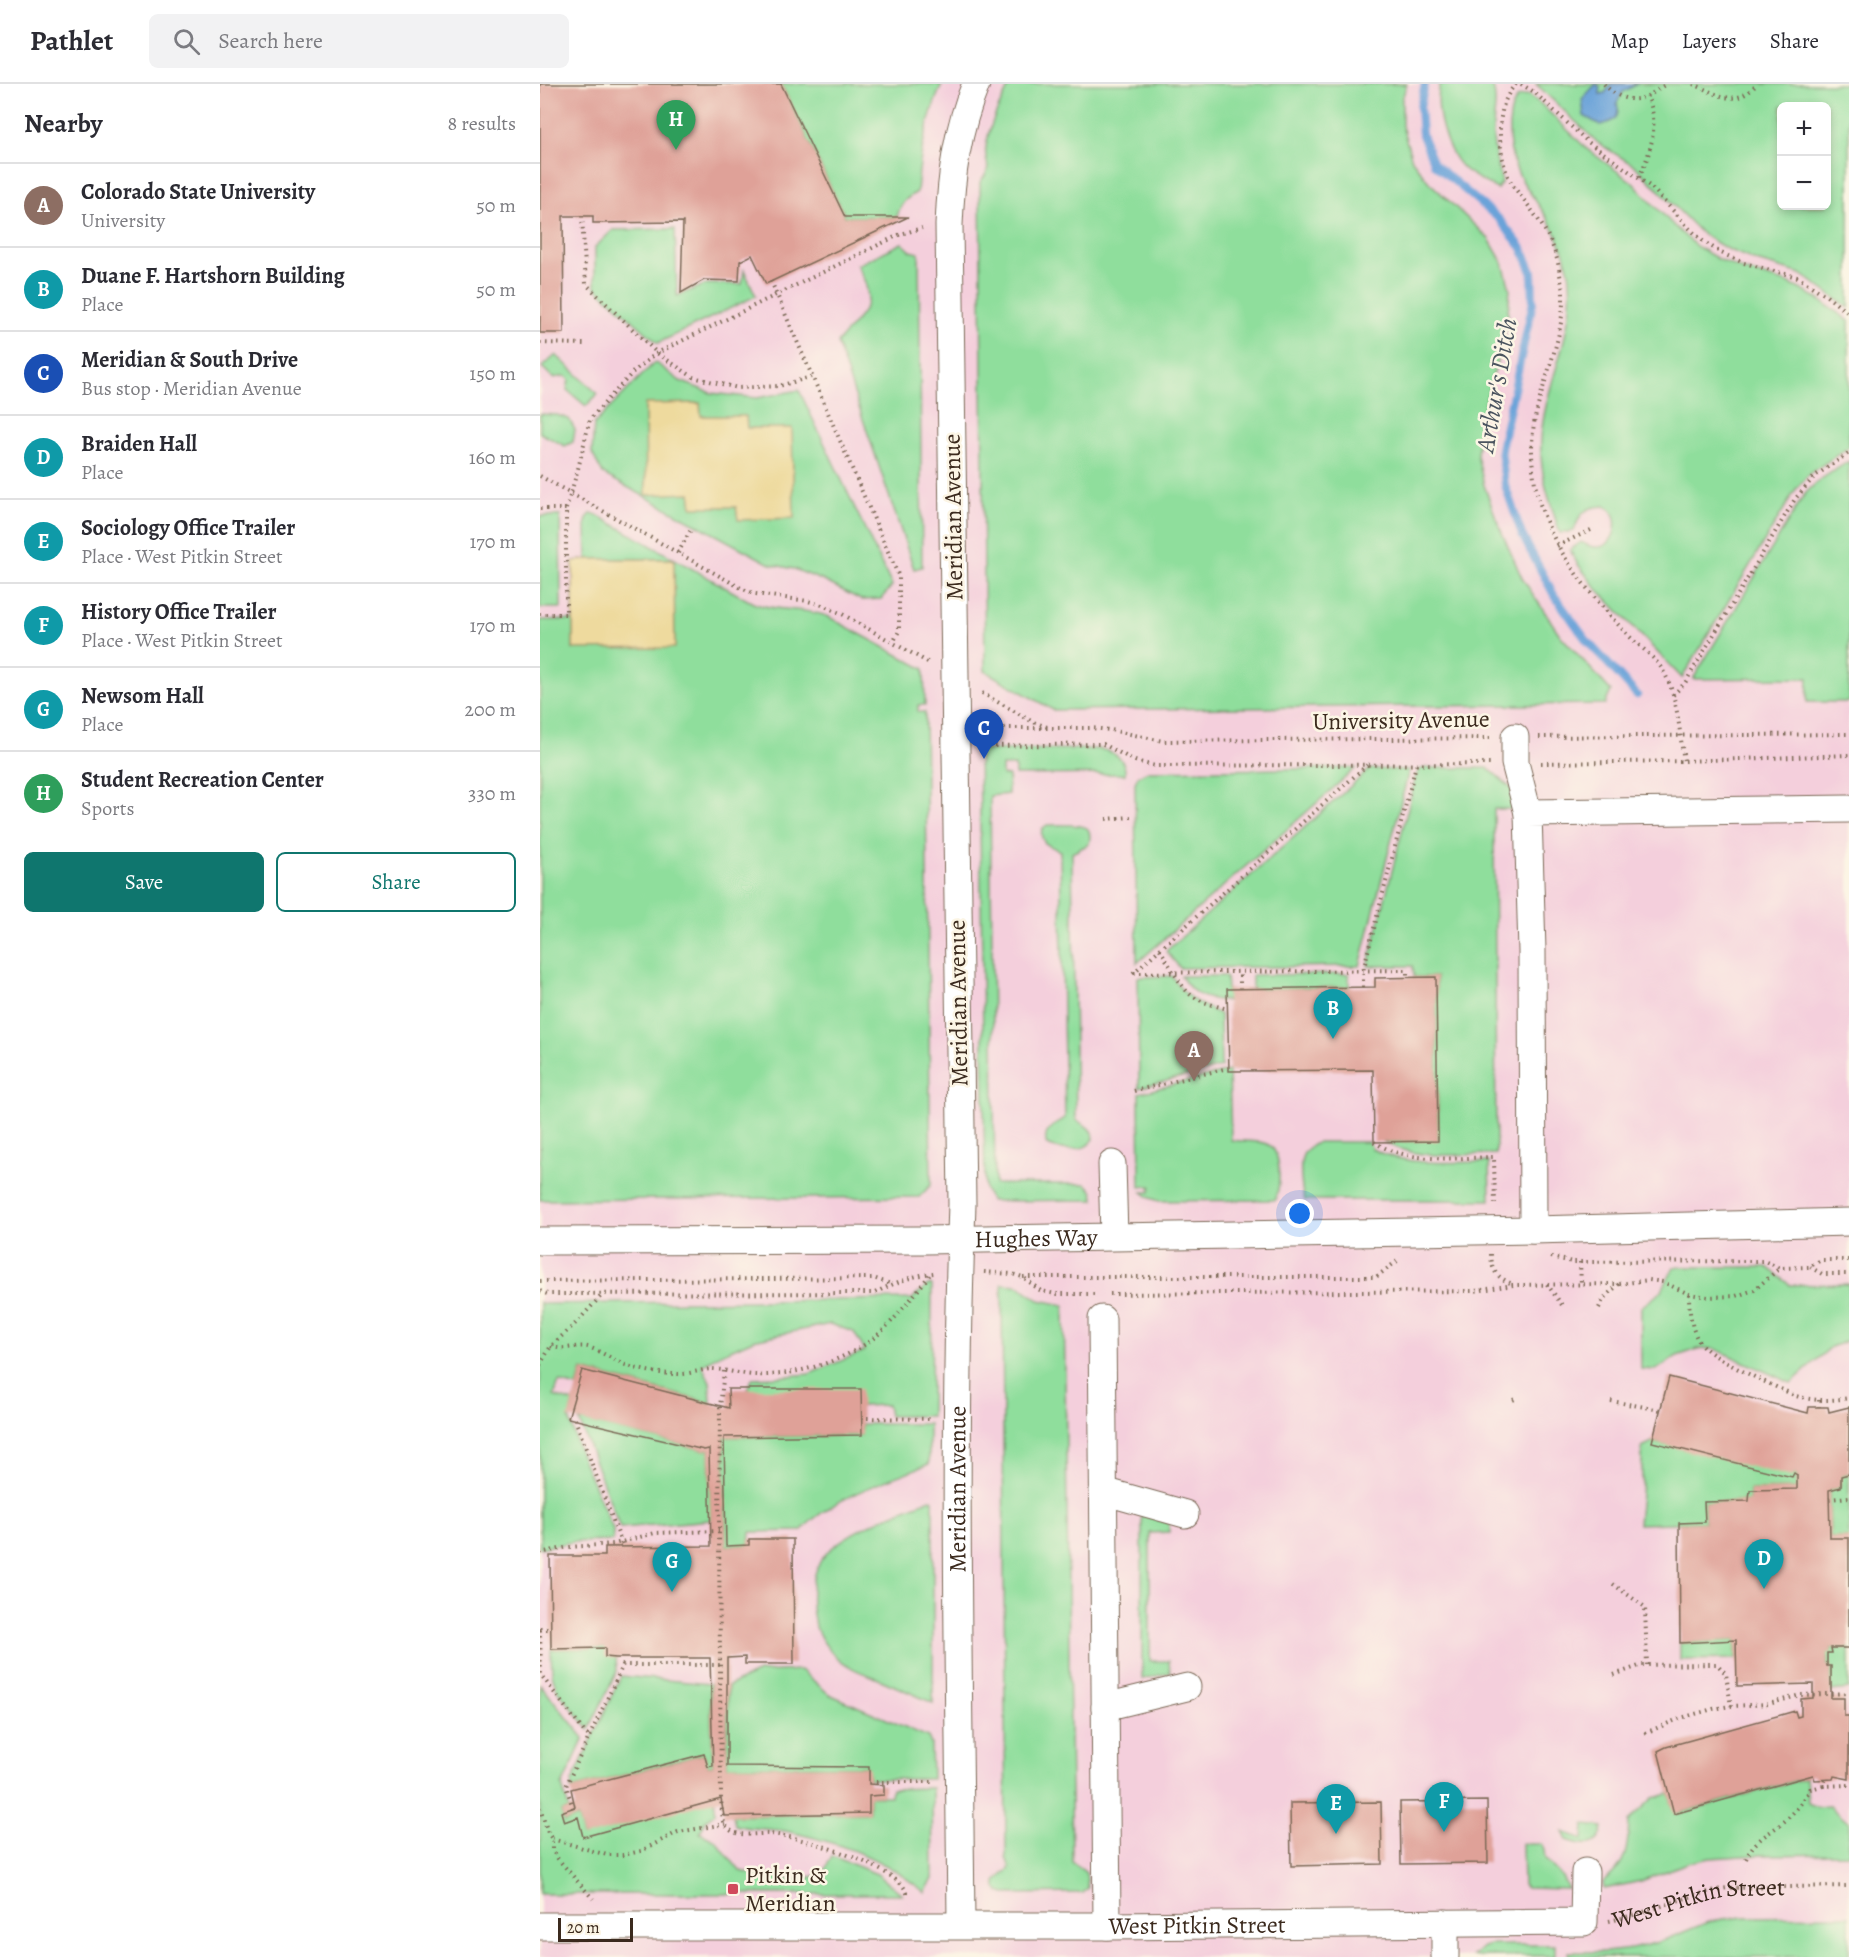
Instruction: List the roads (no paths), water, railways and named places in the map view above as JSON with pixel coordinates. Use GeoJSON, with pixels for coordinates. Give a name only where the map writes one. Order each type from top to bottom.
{"type":"FeatureCollection","features":[{"type":"Feature","properties":{"kind":"street","name":"Meridian Avenue"},"geometry":{"type":"LineString","coordinates":[[961,1925],[958,1503],[962,1204],[949,225],[956,147],[966,109],[976,84]]}},
{"type":"Feature","properties":{"kind":"street"},"geometry":{"type":"LineString","coordinates":[[1515,750],[1528,813],[1532,974],[1533,1230]]}},
{"type":"Feature","properties":{"kind":"street"},"geometry":{"type":"LineString","coordinates":[[1528,813],[1849,809]]}},
{"type":"Feature","properties":{"kind":"street"},"geometry":{"type":"LineString","coordinates":[[1112,1164],[1114,1236]]}},
{"type":"Feature","properties":{"kind":"street","name":"Hughes Way"},"geometry":{"type":"LineString","coordinates":[[540,1241],[960,1239],[1533,1230],[1849,1222]]}},
{"type":"Feature","properties":{"kind":"street"},"geometry":{"type":"LineString","coordinates":[[1101,1319],[1107,1926]]}},
{"type":"Feature","properties":{"kind":"street"},"geometry":{"type":"LineString","coordinates":[[1103,1491],[1185,1514]]}},
{"type":"Feature","properties":{"kind":"street"},"geometry":{"type":"LineString","coordinates":[[1106,1707],[1187,1686]]}},
{"type":"Feature","properties":{"kind":"street","name":"West Pitkin Street"},"geometry":{"type":"LineString","coordinates":[[540,1926],[1107,1926],[1584,1922],[1585,1872]]}},
{"type":"Feature","properties":{"kind":"street"},"geometry":{"type":"LineString","coordinates":[[1445,1923],[1445,1957]]}},
{"type":"Feature","properties":{"kind":"water"},"geometry":{"type":"Polygon","coordinates":[[[1596,84],[1600,87],[1600,94],[1605,93],[1611,84],[1637,84],[1623,92],[1617,103],[1618,112],[1615,119],[1600,125],[1584,116],[1582,99],[1596,84]]]}},
{"type":"Feature","properties":{"kind":"waterway","name":"Arthur's Ditch"},"geometry":{"type":"LineString","coordinates":[[1425,84],[1420,107],[1422,135],[1434,164],[1499,219],[1522,248],[1532,272],[1533,302],[1501,449],[1505,485],[1522,535],[1554,595],[1587,641],[1637,695]]}},
{"type":"Feature","properties":{"kind":"place","name":"Student Recreation Center"},"geometry":{"type":"Point","coordinates":[676,150]}},
{"type":"Feature","properties":{"kind":"place","name":"Meridian & South Drive"},"geometry":{"type":"Point","coordinates":[984,759]}},
{"type":"Feature","properties":{"kind":"place","name":"Duane F. Hartshorn Building"},"geometry":{"type":"Point","coordinates":[1333,1039]}},
{"type":"Feature","properties":{"kind":"place","name":"Colorado State University"},"geometry":{"type":"Point","coordinates":[1194,1081]}},
{"type":"Feature","properties":{"kind":"place","name":"Braiden Hall"},"geometry":{"type":"Point","coordinates":[1764,1589]}},
{"type":"Feature","properties":{"kind":"place","name":"Newsom Hall"},"geometry":{"type":"Point","coordinates":[672,1592]}},
{"type":"Feature","properties":{"kind":"place","name":"History Office Trailer"},"geometry":{"type":"Point","coordinates":[1444,1832]}},
{"type":"Feature","properties":{"kind":"place","name":"Sociology Office Trailer"},"geometry":{"type":"Point","coordinates":[1336,1834]}},
{"type":"Feature","properties":{"kind":"place","name":"Pitkin & Meridian"},"geometry":{"type":"Point","coordinates":[733,1889]}}]}
